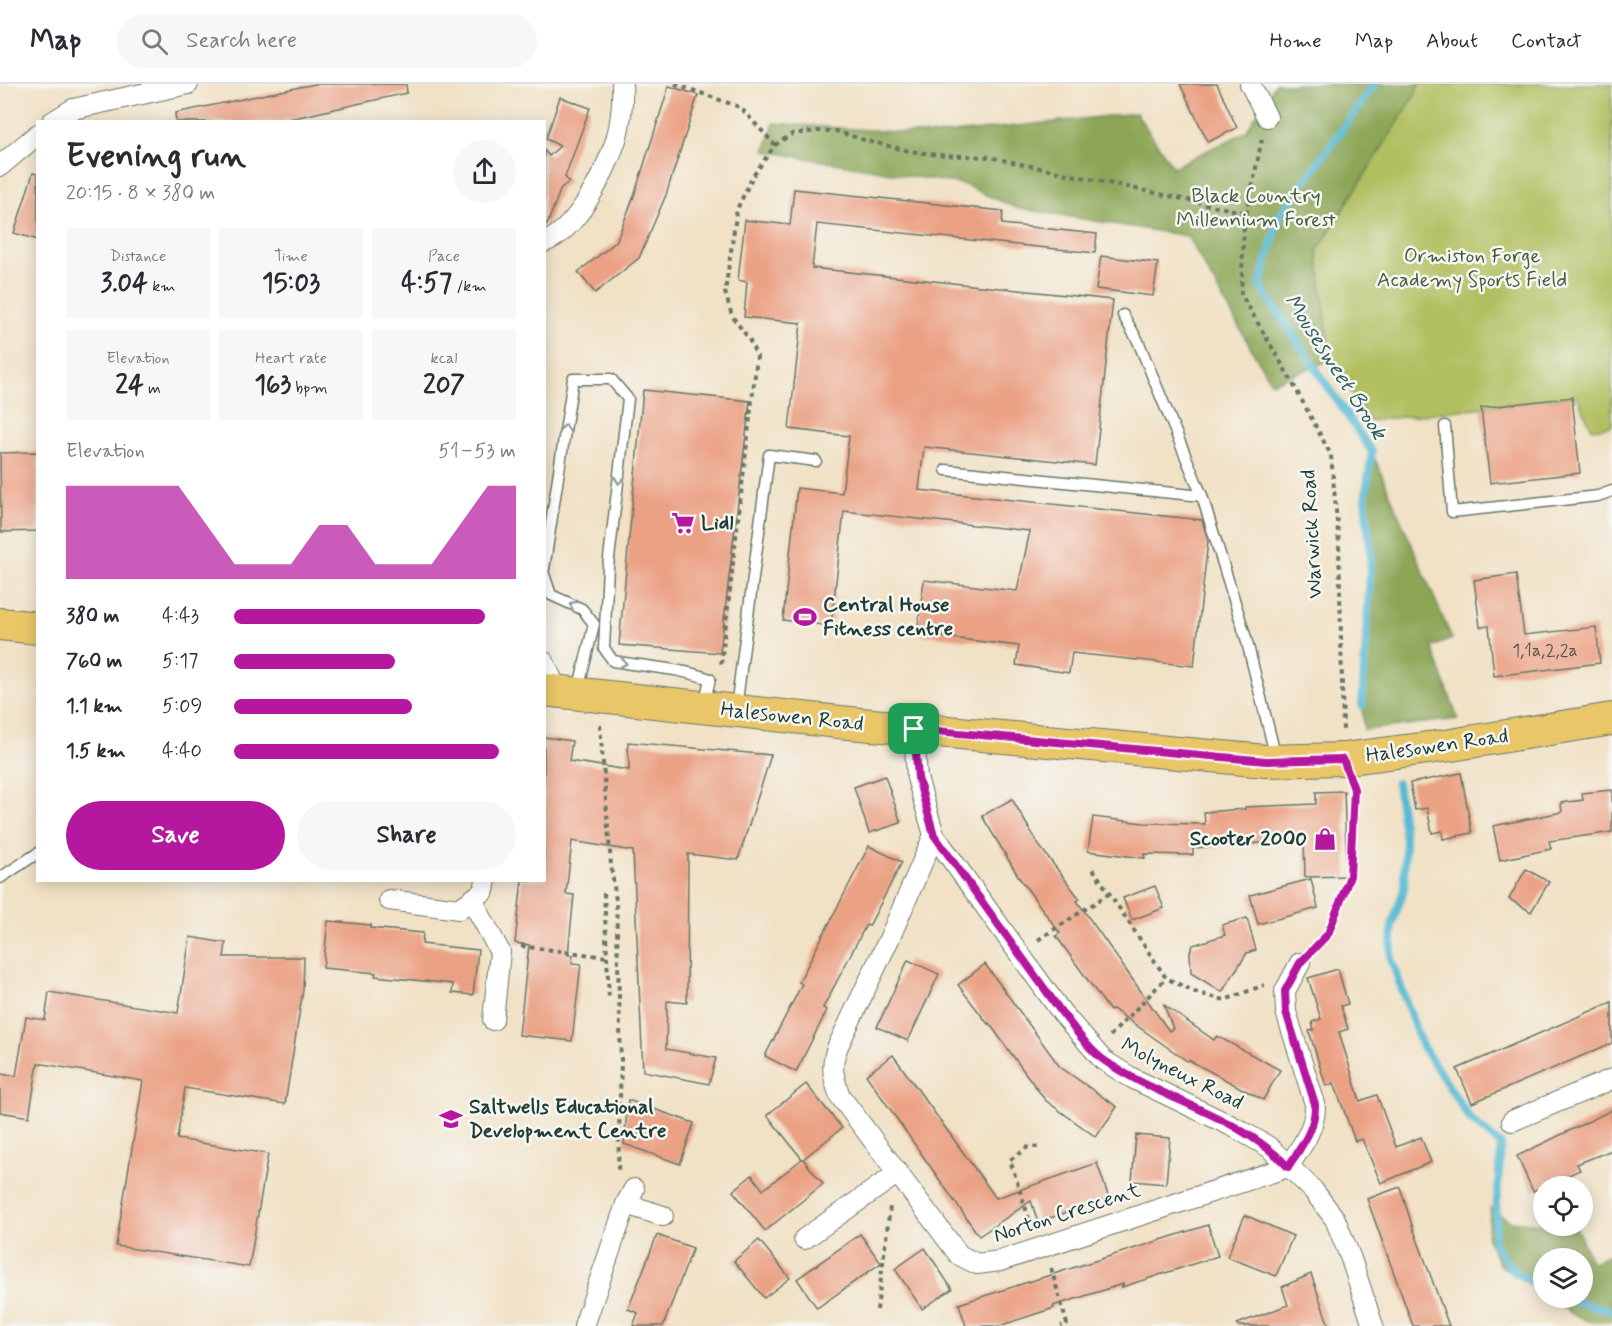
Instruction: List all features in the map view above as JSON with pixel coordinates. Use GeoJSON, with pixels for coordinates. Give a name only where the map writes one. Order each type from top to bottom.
{"type":"FeatureCollection","features":[{"type":"Feature","properties":{"kind":"main road"},"geometry":{"type":"LineString","coordinates":[[0,624],[36,628]]}},
{"type":"Feature","properties":{"kind":"main road","name":"Halesowen Road"},"geometry":{"type":"LineString","coordinates":[[568,693],[914,729],[1277,761],[1343,759],[1451,745],[1612,719]]}},
{"type":"Feature","properties":{"kind":"street"},"geometry":{"type":"LineString","coordinates":[[59,120],[188,84]]}},
{"type":"Feature","properties":{"kind":"street"},"geometry":{"type":"LineString","coordinates":[[546,241],[561,233],[579,212],[602,173],[616,139],[623,107],[622,84]]}},
{"type":"Feature","properties":{"kind":"street"},"geometry":{"type":"LineString","coordinates":[[1250,84],[1267,117]]}},
{"type":"Feature","properties":{"kind":"street"},"geometry":{"type":"LineString","coordinates":[[0,166],[36,136]]}},
{"type":"Feature","properties":{"kind":"street"},"geometry":{"type":"LineString","coordinates":[[546,665],[568,693]]}},
{"type":"Feature","properties":{"kind":"street","name":"Molyneux Road"},"geometry":{"type":"LineString","coordinates":[[914,729],[918,778],[934,835],[1062,1013],[1103,1060],[1132,1078],[1236,1128],[1269,1147],[1313,1190],[1335,1219],[1373,1326]]}},
{"type":"Feature","properties":{"kind":"street","name":"Norton Crescent"},"geometry":{"type":"LineString","coordinates":[[934,835],[833,1058],[833,1078],[840,1096],[896,1174],[959,1255],[977,1264],[1000,1261],[1288,1167]]}},
{"type":"Feature","properties":{"kind":"street"},"geometry":{"type":"LineString","coordinates":[[389,900],[459,909],[484,891],[486,882]]}},
{"type":"Feature","properties":{"kind":"street"},"geometry":{"type":"LineString","coordinates":[[472,900],[500,952],[493,1020]]}},
{"type":"Feature","properties":{"kind":"street"},"geometry":{"type":"LineString","coordinates":[[1288,1167],[1316,1117],[1315,1104],[1286,1012],[1285,991],[1300,963]]}},
{"type":"Feature","properties":{"kind":"street"},"geometry":{"type":"LineString","coordinates":[[1512,1121],[1612,1079]]}},
{"type":"Feature","properties":{"kind":"street"},"geometry":{"type":"LineString","coordinates":[[804,1239],[896,1174]]}},
{"type":"Feature","properties":{"kind":"street"},"geometry":{"type":"LineString","coordinates":[[584,1326],[630,1196],[663,1216]]}},
{"type":"Feature","properties":{"kind":"lane"},"geometry":{"type":"LineString","coordinates":[[1123,315],[1138,341],[1202,496],[1246,638],[1277,761]]}},
{"type":"Feature","properties":{"kind":"lane"},"geometry":{"type":"LineString","coordinates":[[546,556],[573,379],[611,379],[628,399],[608,567],[604,648],[613,661],[690,672],[710,680],[718,709]]}},
{"type":"Feature","properties":{"kind":"lane"},"geometry":{"type":"LineString","coordinates":[[1445,426],[1452,512],[1598,496],[1612,490]]}},
{"type":"Feature","properties":{"kind":"lane"},"geometry":{"type":"LineString","coordinates":[[718,709],[769,455],[816,461]]}},
{"type":"Feature","properties":{"kind":"lane"},"geometry":{"type":"LineString","coordinates":[[946,470],[1202,496]]}},
{"type":"Feature","properties":{"kind":"lane"},"geometry":{"type":"LineString","coordinates":[[546,580],[551,595],[582,609],[594,624],[568,693]]}},
{"type":"Feature","properties":{"kind":"lane"},"geometry":{"type":"LineString","coordinates":[[0,878],[36,854]]}},
{"type":"Feature","properties":{"kind":"path"},"geometry":{"type":"LineString","coordinates":[[675,84],[740,106],[775,145]]}},
{"type":"Feature","properties":{"kind":"path","name":"Warwick Road"},"geometry":{"type":"LineString","coordinates":[[1267,117],[1244,226],[1241,294],[1292,380],[1331,454],[1339,544],[1343,759],[1354,789],[1350,876],[1328,934],[1300,963]]}},
{"type":"Feature","properties":{"kind":"path"},"geometry":{"type":"LineString","coordinates":[[718,709],[757,357],[732,316],[724,292],[737,209],[753,176],[775,145],[792,134],[836,131],[909,151],[989,157],[1247,213]]}},
{"type":"Feature","properties":{"kind":"path"},"geometry":{"type":"LineString","coordinates":[[568,693],[602,731],[611,865],[616,901],[621,1060],[617,1180],[630,1196]]}},
{"type":"Feature","properties":{"kind":"path"},"geometry":{"type":"LineString","coordinates":[[1093,869],[1166,978],[1197,993],[1225,999],[1261,984],[1285,991]]}},
{"type":"Feature","properties":{"kind":"path"},"geometry":{"type":"LineString","coordinates":[[604,893],[609,1000]]}},
{"type":"Feature","properties":{"kind":"path"},"geometry":{"type":"LineString","coordinates":[[1018,953],[1110,893]]}},
{"type":"Feature","properties":{"kind":"path"},"geometry":{"type":"LineString","coordinates":[[495,943],[607,957]]}},
{"type":"Feature","properties":{"kind":"path"},"geometry":{"type":"LineString","coordinates":[[1095,1052],[1166,978]]}},
{"type":"Feature","properties":{"kind":"path"},"geometry":{"type":"LineString","coordinates":[[1038,1147],[1028,1147],[1010,1160],[1067,1324],[1061,1326]]}},
{"type":"Feature","properties":{"kind":"path"},"geometry":{"type":"LineString","coordinates":[[877,1310],[896,1174]]}},
{"type":"Feature","properties":{"kind":"green space","name":"Black Country Millennium Forest"},"geometry":{"type":"Polygon","coordinates":[[[1275,84],[1419,84],[1415,95],[1317,251],[1331,360],[1271,383],[1187,236],[1016,208],[962,184],[765,151],[774,123],[935,135],[1136,113],[1173,167],[1246,132],[1275,84]]]}},
{"type":"Feature","properties":{"kind":"green space","name":"Ormiston Forge Academy Sports Field"},"geometry":{"type":"Polygon","coordinates":[[[1419,84],[1612,84],[1612,426],[1592,429],[1577,396],[1369,421],[1331,360],[1317,251],[1415,95],[1419,84]]]}},
{"type":"Feature","properties":{"kind":"green space"},"geometry":{"type":"Polygon","coordinates":[[[1372,452],[1452,639],[1432,647],[1458,719],[1364,730],[1362,705],[1371,557],[1365,499],[1372,452]]]}},
{"type":"Feature","properties":{"kind":"green space"},"geometry":{"type":"Polygon","coordinates":[[[1491,1208],[1510,1221],[1533,1223],[1533,1236],[1580,1236],[1585,1248],[1533,1248],[1533,1287],[1499,1264],[1487,1238],[1491,1208]]]}},
{"type":"Feature","properties":{"kind":"green space"},"geometry":{"type":"Polygon","coordinates":[[[1612,1254],[1612,1321],[1592,1322],[1571,1314],[1563,1308],[1593,1308],[1593,1263],[1612,1254]]]}},
{"type":"Feature","properties":{"kind":"building"},"geometry":{"type":"Polygon","coordinates":[[[315,84],[406,84],[407,93],[285,120],[176,120],[175,113],[315,84]]]}},
{"type":"Feature","properties":{"kind":"building"},"geometry":{"type":"Polygon","coordinates":[[[1180,84],[1217,84],[1237,128],[1208,142],[1180,84]]]}},
{"type":"Feature","properties":{"kind":"building"},"geometry":{"type":"Polygon","coordinates":[[[669,86],[698,95],[666,195],[639,258],[595,293],[578,272],[616,242],[634,196],[669,86]]]}},
{"type":"Feature","properties":{"kind":"building"},"geometry":{"type":"Polygon","coordinates":[[[560,97],[590,108],[565,177],[569,182],[561,188],[547,225],[546,152],[549,156],[560,146],[546,139],[560,97]]]}},
{"type":"Feature","properties":{"kind":"building"},"geometry":{"type":"Polygon","coordinates":[[[33,173],[36,174],[36,239],[14,233],[33,173]]]}},
{"type":"Feature","properties":{"kind":"building"},"geometry":{"type":"Polygon","coordinates":[[[794,189],[1003,211],[1002,224],[1097,234],[1095,253],[817,224],[812,268],[1113,300],[1095,465],[924,447],[919,490],[1202,520],[1208,541],[1194,666],[1072,653],[1069,673],[1016,665],[1019,646],[917,634],[924,580],[1017,591],[1030,531],[844,511],[831,626],[783,620],[797,488],[842,493],[849,436],[789,429],[801,323],[744,317],[747,282],[738,280],[745,220],[790,225],[794,189]]]}},
{"type":"Feature","properties":{"kind":"building"},"geometry":{"type":"Polygon","coordinates":[[[1101,256],[1158,263],[1153,296],[1096,289],[1101,256]]]}},
{"type":"Feature","properties":{"kind":"building","name":"Lidl"},"geometry":{"type":"Polygon","coordinates":[[[643,390],[750,401],[720,653],[619,645],[643,390]]]}},
{"type":"Feature","properties":{"kind":"building"},"geometry":{"type":"Polygon","coordinates":[[[1572,397],[1580,473],[1490,483],[1481,408],[1572,397]]]}},
{"type":"Feature","properties":{"kind":"building"},"geometry":{"type":"Polygon","coordinates":[[[36,452],[36,531],[1,532],[0,453],[36,452]]]}},
{"type":"Feature","properties":{"kind":"building"},"geometry":{"type":"Polygon","coordinates":[[[1516,574],[1524,635],[1596,627],[1600,663],[1494,676],[1489,626],[1480,627],[1474,580],[1516,574]]]}},
{"type":"Feature","properties":{"kind":"building"},"geometry":{"type":"Polygon","coordinates":[[[546,737],[572,741],[569,761],[629,770],[628,742],[771,755],[738,860],[688,854],[687,1003],[667,1001],[666,1049],[716,1058],[709,1084],[643,1071],[633,851],[572,841],[566,894],[574,895],[568,955],[573,955],[572,963],[581,964],[572,1041],[519,1035],[529,945],[515,943],[522,882],[546,882],[546,737]]]}},
{"type":"Feature","properties":{"kind":"building"},"geometry":{"type":"Polygon","coordinates":[[[1461,773],[1472,833],[1443,839],[1442,831],[1432,833],[1427,808],[1415,810],[1410,783],[1461,773]]]}},
{"type":"Feature","properties":{"kind":"building"},"geometry":{"type":"Polygon","coordinates":[[[885,776],[901,823],[869,833],[854,787],[885,776]]]}},
{"type":"Feature","properties":{"kind":"building"},"geometry":{"type":"Polygon","coordinates":[[[1612,790],[1612,832],[1549,841],[1551,849],[1500,860],[1493,826],[1562,812],[1561,803],[1583,800],[1582,793],[1612,790]]]}},
{"type":"Feature","properties":{"kind":"building"},"geometry":{"type":"Polygon","coordinates":[[[1344,791],[1347,876],[1305,877],[1304,840],[1193,848],[1193,855],[1144,854],[1145,858],[1088,851],[1093,817],[1143,823],[1205,824],[1204,812],[1245,809],[1245,807],[1316,804],[1316,792],[1344,791]]]}},
{"type":"Feature","properties":{"kind":"building"},"geometry":{"type":"Polygon","coordinates":[[[1012,799],[1038,844],[1080,899],[1077,901],[1169,1031],[1173,1029],[1164,1005],[1214,1040],[1217,1036],[1280,1070],[1263,1100],[1189,1060],[1187,1061],[1113,1009],[1110,1011],[1056,936],[1060,933],[1020,879],[982,816],[1012,799]]]}},
{"type":"Feature","properties":{"kind":"building"},"geometry":{"type":"Polygon","coordinates":[[[869,846],[902,862],[823,1008],[827,1010],[796,1072],[765,1056],[802,984],[799,982],[869,846]]]}},
{"type":"Feature","properties":{"kind":"building"},"geometry":{"type":"Polygon","coordinates":[[[1526,869],[1549,882],[1531,912],[1509,899],[1526,869]]]}},
{"type":"Feature","properties":{"kind":"building"},"geometry":{"type":"Polygon","coordinates":[[[1311,879],[1318,908],[1258,924],[1250,895],[1311,879]]]}},
{"type":"Feature","properties":{"kind":"building"},"geometry":{"type":"Polygon","coordinates":[[[1155,886],[1164,908],[1132,920],[1123,898],[1155,886]]]}},
{"type":"Feature","properties":{"kind":"building"},"geometry":{"type":"Polygon","coordinates":[[[1247,918],[1256,950],[1247,953],[1222,992],[1191,973],[1190,952],[1193,945],[1225,935],[1222,925],[1247,918]]]}},
{"type":"Feature","properties":{"kind":"building"},"geometry":{"type":"Polygon","coordinates":[[[328,921],[423,933],[422,944],[478,950],[473,995],[452,993],[453,984],[323,968],[328,921]]]}},
{"type":"Feature","properties":{"kind":"building"},"geometry":{"type":"Polygon","coordinates":[[[190,937],[226,943],[224,957],[304,957],[303,990],[285,1104],[185,1088],[177,1139],[268,1154],[249,1267],[116,1246],[143,1081],[38,1063],[29,1117],[0,1112],[0,1074],[16,1076],[26,1017],[45,1020],[49,992],[178,1013],[190,937]]]}},
{"type":"Feature","properties":{"kind":"building"},"geometry":{"type":"Polygon","coordinates":[[[908,960],[939,974],[908,1041],[877,1027],[908,960]]]}},
{"type":"Feature","properties":{"kind":"building"},"geometry":{"type":"Polygon","coordinates":[[[985,964],[1060,1067],[1117,1107],[1096,1137],[1045,1100],[958,985],[985,964]]]}},
{"type":"Feature","properties":{"kind":"building"},"geometry":{"type":"Polygon","coordinates":[[[1338,969],[1348,1004],[1341,1006],[1348,1029],[1339,1032],[1360,1101],[1377,1095],[1396,1147],[1421,1137],[1431,1162],[1381,1183],[1362,1139],[1355,1141],[1334,1083],[1326,1086],[1309,1031],[1314,1030],[1312,1022],[1321,1019],[1308,978],[1338,969]]]}},
{"type":"Feature","properties":{"kind":"building"},"geometry":{"type":"Polygon","coordinates":[[[1612,1002],[1612,1043],[1472,1103],[1457,1069],[1612,1002]]]}},
{"type":"Feature","properties":{"kind":"building"},"geometry":{"type":"Polygon","coordinates":[[[893,1055],[996,1198],[1097,1163],[1109,1198],[1038,1222],[1031,1201],[979,1236],[866,1075],[893,1055]]]}},
{"type":"Feature","properties":{"kind":"building"},"geometry":{"type":"Polygon","coordinates":[[[806,1084],[842,1128],[803,1159],[823,1184],[765,1231],[733,1191],[752,1175],[763,1190],[802,1159],[767,1115],[806,1084]]]}},
{"type":"Feature","properties":{"kind":"building"},"geometry":{"type":"Polygon","coordinates":[[[628,1100],[694,1123],[680,1164],[624,1144],[628,1100]]]}},
{"type":"Feature","properties":{"kind":"building"},"geometry":{"type":"Polygon","coordinates":[[[1612,1110],[1612,1150],[1577,1164],[1580,1170],[1567,1176],[1533,1176],[1533,1191],[1517,1156],[1612,1110]]]}},
{"type":"Feature","properties":{"kind":"building"},"geometry":{"type":"Polygon","coordinates":[[[1136,1135],[1170,1138],[1166,1184],[1132,1181],[1136,1135]]]}},
{"type":"Feature","properties":{"kind":"building"},"geometry":{"type":"Polygon","coordinates":[[[1400,1187],[1449,1326],[1413,1326],[1367,1199],[1400,1187]]]}},
{"type":"Feature","properties":{"kind":"building"},"geometry":{"type":"Polygon","coordinates":[[[1245,1215],[1293,1236],[1276,1276],[1227,1257],[1245,1215]]]}},
{"type":"Feature","properties":{"kind":"building"},"geometry":{"type":"Polygon","coordinates":[[[1208,1225],[1218,1256],[1122,1287],[1123,1284],[1053,1306],[1054,1308],[999,1326],[966,1326],[959,1304],[1208,1225]]]}},
{"type":"Feature","properties":{"kind":"building"},"geometry":{"type":"Polygon","coordinates":[[[860,1234],[881,1263],[817,1308],[797,1279],[860,1234]]]}},
{"type":"Feature","properties":{"kind":"building"},"geometry":{"type":"Polygon","coordinates":[[[657,1235],[693,1248],[663,1326],[633,1326],[638,1313],[628,1309],[657,1235]]]}},
{"type":"Feature","properties":{"kind":"building"},"geometry":{"type":"Polygon","coordinates":[[[759,1240],[790,1278],[764,1298],[734,1261],[759,1240]]]}},
{"type":"Feature","properties":{"kind":"building"},"geometry":{"type":"Polygon","coordinates":[[[925,1248],[952,1289],[922,1309],[895,1269],[925,1248]]]}},
{"type":"Feature","properties":{"kind":"building"},"geometry":{"type":"Polygon","coordinates":[[[1311,1274],[1329,1326],[1238,1326],[1237,1324],[1288,1305],[1282,1287],[1311,1274]]]}},
{"type":"Feature","properties":{"kind":"waterway","name":"Mousesweet Brook"},"geometry":{"type":"LineString","coordinates":[[1362,705],[1371,557],[1365,499],[1372,452],[1260,286],[1279,217],[1375,84]]}},
{"type":"Feature","properties":{"kind":"waterway","name":"Mousesweet Brook"},"geometry":{"type":"LineString","coordinates":[[1397,783],[1405,840],[1404,889],[1392,925],[1391,959],[1421,1044],[1470,1119],[1501,1145],[1494,1244],[1514,1272],[1533,1282]]}},
{"type":"Feature","properties":{"kind":"waterway","name":"Mousesweet Brook"},"geometry":{"type":"LineString","coordinates":[[1593,1306],[1612,1311]]}},
{"type":"Feature","properties":{"kind":"place","name":"Lidl"},"geometry":{"type":"Point","coordinates":[683,523]}},
{"type":"Feature","properties":{"kind":"place","name":"Central House Fitness centre"},"geometry":{"type":"Point","coordinates":[805,617]}},
{"type":"Feature","properties":{"kind":"place","name":"Scooter 2000"},"geometry":{"type":"Point","coordinates":[1325,839]}},
{"type":"Feature","properties":{"kind":"place","name":"Saltwells Educational Development Centre"},"geometry":{"type":"Point","coordinates":[451,1119]}},
{"type":"Feature","properties":{"kind":"route"},"geometry":{"type":"LineString","coordinates":[[914,729],[1266,761],[1343,759],[1354,789],[1350,876],[1328,934],[1300,963],[1285,991],[1286,1012],[1315,1104],[1316,1117],[1288,1167],[1269,1147],[1236,1128],[1132,1078],[1103,1060],[1085,1041],[1062,1013],[934,835],[918,778],[914,729]]}}]}
